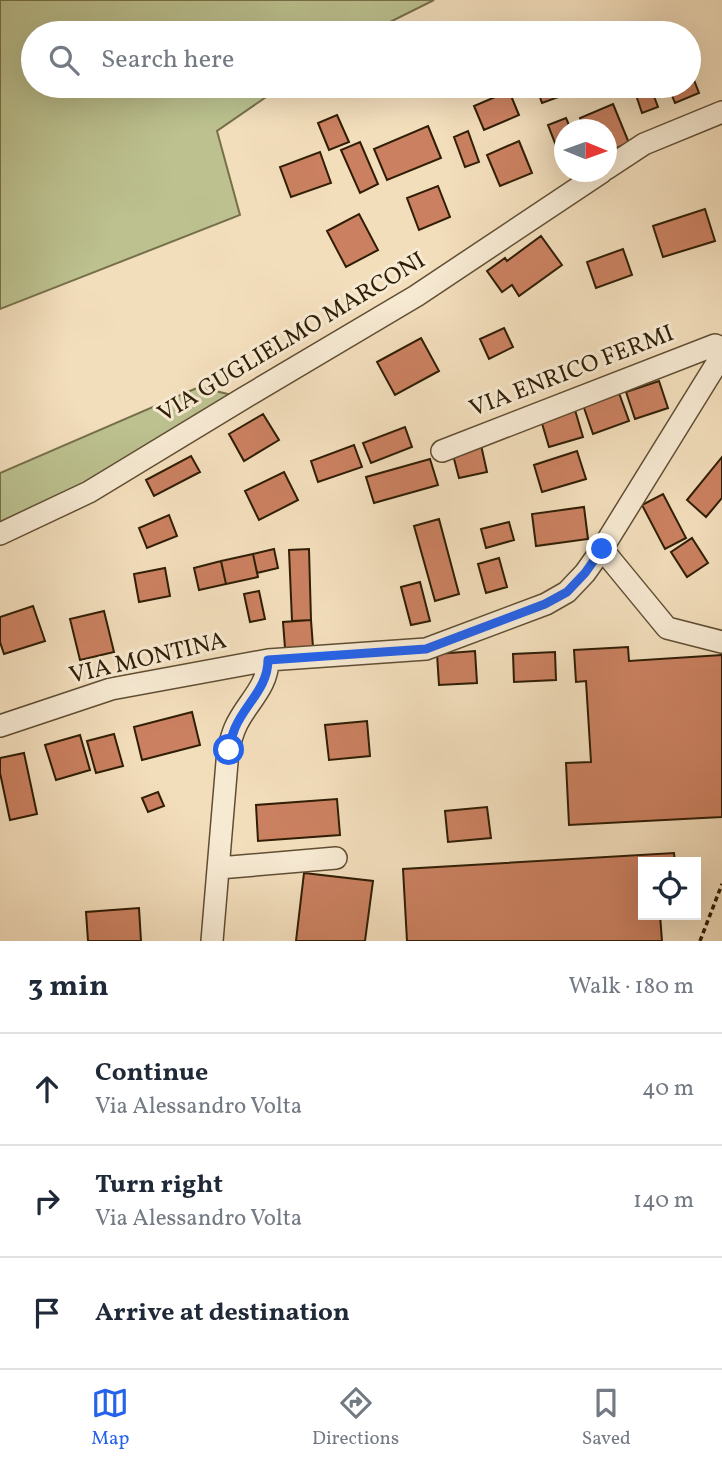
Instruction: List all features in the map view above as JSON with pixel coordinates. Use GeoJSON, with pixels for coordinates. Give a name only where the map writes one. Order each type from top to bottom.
{"type":"FeatureCollection","features":[{"type":"Feature","properties":{"kind":"street","name":"VIA GUGLIELMO MARCONI"},"geometry":{"type":"LineString","coordinates":[[617,162],[644,144],[722,113]]}},
{"type":"Feature","properties":{"kind":"street","name":"VIA GUGLIELMO MARCONI"},"geometry":{"type":"LineString","coordinates":[[0,534],[89,492],[416,296],[587,182]]}},
{"type":"Feature","properties":{"kind":"street","name":"VIA ENRICO FERMI"},"geometry":{"type":"LineString","coordinates":[[442,451],[715,345],[722,348]]}},
{"type":"Feature","properties":{"kind":"street","name":"VIA MONTINA"},"geometry":{"type":"LineString","coordinates":[[0,726],[111,689],[268,660],[426,649],[545,604],[567,592],[585,573],[722,355]]}},
{"type":"Feature","properties":{"kind":"street"},"geometry":{"type":"LineString","coordinates":[[602,549],[667,628],[722,642]]}},
{"type":"Feature","properties":{"kind":"street"},"geometry":{"type":"LineString","coordinates":[[212,941],[229,750],[235,728],[263,685],[268,660]]}},
{"type":"Feature","properties":{"kind":"street"},"geometry":{"type":"LineString","coordinates":[[219,868],[336,858]]}},
{"type":"Feature","properties":{"kind":"path"},"geometry":{"type":"LineString","coordinates":[[700,941],[722,884]]}},
{"type":"Feature","properties":{"kind":"green space"},"geometry":{"type":"Polygon","coordinates":[[[0,0],[434,0],[392,21],[21,21],[21,98],[265,98],[217,131],[240,215],[0,309],[0,0]]]}},
{"type":"Feature","properties":{"kind":"green space"},"geometry":{"type":"Polygon","coordinates":[[[199,387],[244,398],[0,543],[0,473],[199,387]]]}},
{"type":"Feature","properties":{"kind":"building"},"geometry":{"type":"Polygon","coordinates":[[[493,98],[512,98],[519,115],[484,130],[474,106],[493,98]]]}},
{"type":"Feature","properties":{"kind":"building"},"geometry":{"type":"Polygon","coordinates":[[[540,98],[556,98],[542,103],[540,98]]]}},
{"type":"Feature","properties":{"kind":"building"},"geometry":{"type":"Polygon","coordinates":[[[637,98],[655,98],[658,107],[642,113],[637,98]]]}},
{"type":"Feature","properties":{"kind":"building"},"geometry":{"type":"Polygon","coordinates":[[[673,98],[687,98],[675,103],[673,98]]]}},
{"type":"Feature","properties":{"kind":"building"},"geometry":{"type":"Polygon","coordinates":[[[613,104],[629,143],[617,148],[617,119],[580,118],[613,104]]]}},
{"type":"Feature","properties":{"kind":"building"},"geometry":{"type":"Polygon","coordinates":[[[337,115],[349,142],[329,150],[318,123],[337,115]]]}},
{"type":"Feature","properties":{"kind":"building"},"geometry":{"type":"Polygon","coordinates":[[[554,123],[554,140],[548,125],[554,123]]]}},
{"type":"Feature","properties":{"kind":"building"},"geometry":{"type":"Polygon","coordinates":[[[428,126],[441,158],[387,180],[374,149],[428,126]]]}},
{"type":"Feature","properties":{"kind":"building"},"geometry":{"type":"Polygon","coordinates":[[[468,131],[479,162],[465,167],[454,137],[468,131]]]}},
{"type":"Feature","properties":{"kind":"building"},"geometry":{"type":"Polygon","coordinates":[[[519,141],[532,173],[500,186],[487,155],[519,141]]]}},
{"type":"Feature","properties":{"kind":"building"},"geometry":{"type":"Polygon","coordinates":[[[360,142],[378,184],[360,193],[341,150],[360,142]]]}},
{"type":"Feature","properties":{"kind":"building"},"geometry":{"type":"Polygon","coordinates":[[[320,152],[331,183],[291,197],[280,167],[320,152]]]}},
{"type":"Feature","properties":{"kind":"building"},"geometry":{"type":"Polygon","coordinates":[[[438,186],[450,217],[419,230],[407,198],[438,186]]]}},
{"type":"Feature","properties":{"kind":"building"},"geometry":{"type":"Polygon","coordinates":[[[705,209],[715,241],[663,257],[653,226],[705,209]]]}},
{"type":"Feature","properties":{"kind":"building"},"geometry":{"type":"Polygon","coordinates":[[[359,214],[378,250],[346,267],[327,231],[359,214]]]}},
{"type":"Feature","properties":{"kind":"building"},"geometry":{"type":"Polygon","coordinates":[[[541,236],[562,265],[519,296],[512,285],[502,292],[487,271],[505,258],[507,261],[541,236]]]}},
{"type":"Feature","properties":{"kind":"building"},"geometry":{"type":"Polygon","coordinates":[[[623,249],[632,275],[596,288],[587,262],[623,249]]]}},
{"type":"Feature","properties":{"kind":"building"},"geometry":{"type":"Polygon","coordinates":[[[504,328],[513,347],[489,359],[480,339],[504,328]]]}},
{"type":"Feature","properties":{"kind":"building"},"geometry":{"type":"Polygon","coordinates":[[[421,338],[439,371],[395,395],[377,362],[421,338]]]}},
{"type":"Feature","properties":{"kind":"building"},"geometry":{"type":"Polygon","coordinates":[[[659,381],[668,408],[635,419],[626,392],[659,381]]]}},
{"type":"Feature","properties":{"kind":"building"},"geometry":{"type":"Polygon","coordinates":[[[619,393],[629,421],[593,434],[583,405],[619,393]]]}},
{"type":"Feature","properties":{"kind":"building"},"geometry":{"type":"Polygon","coordinates":[[[575,410],[583,437],[549,447],[541,420],[575,410]]]}},
{"type":"Feature","properties":{"kind":"building"},"geometry":{"type":"Polygon","coordinates":[[[263,414],[279,440],[244,461],[229,434],[263,414]]]}},
{"type":"Feature","properties":{"kind":"building"},"geometry":{"type":"Polygon","coordinates":[[[405,427],[412,447],[371,463],[363,443],[405,427]]]}},
{"type":"Feature","properties":{"kind":"building"},"geometry":{"type":"Polygon","coordinates":[[[354,445],[362,467],[318,482],[311,461],[354,445]]]}},
{"type":"Feature","properties":{"kind":"building"},"geometry":{"type":"Polygon","coordinates":[[[481,445],[487,472],[459,478],[452,451],[481,445]]]}},
{"type":"Feature","properties":{"kind":"building"},"geometry":{"type":"Polygon","coordinates":[[[577,451],[586,479],[542,492],[534,465],[577,451]]]}},
{"type":"Feature","properties":{"kind":"building"},"geometry":{"type":"Polygon","coordinates":[[[191,456],[200,472],[154,496],[146,480],[191,456]]]}},
{"type":"Feature","properties":{"kind":"building"},"geometry":{"type":"Polygon","coordinates":[[[722,457],[722,498],[706,517],[687,500],[722,457]]]}},
{"type":"Feature","properties":{"kind":"building"},"geometry":{"type":"Polygon","coordinates":[[[430,459],[438,485],[374,503],[366,477],[430,459]]]}},
{"type":"Feature","properties":{"kind":"building"},"geometry":{"type":"Polygon","coordinates":[[[284,472],[298,500],[259,520],[245,491],[284,472]]]}},
{"type":"Feature","properties":{"kind":"building"},"geometry":{"type":"Polygon","coordinates":[[[663,494],[686,538],[665,549],[642,505],[663,494]]]}},
{"type":"Feature","properties":{"kind":"building"},"geometry":{"type":"Polygon","coordinates":[[[584,507],[588,539],[536,546],[532,514],[584,507]]]}},
{"type":"Feature","properties":{"kind":"building"},"geometry":{"type":"Polygon","coordinates":[[[169,515],[177,536],[147,548],[139,528],[169,515]]]}},
{"type":"Feature","properties":{"kind":"building"},"geometry":{"type":"Polygon","coordinates":[[[439,519],[459,594],[435,601],[414,526],[439,519]]]}},
{"type":"Feature","properties":{"kind":"building"},"geometry":{"type":"Polygon","coordinates":[[[509,522],[514,540],[486,548],[481,529],[509,522]]]}},
{"type":"Feature","properties":{"kind":"building"},"geometry":{"type":"Polygon","coordinates":[[[692,538],[708,563],[687,577],[671,552],[692,538]]]}},
{"type":"Feature","properties":{"kind":"building"},"geometry":{"type":"Polygon","coordinates":[[[274,549],[278,568],[257,573],[253,554],[274,549]]]}},
{"type":"Feature","properties":{"kind":"building"},"geometry":{"type":"Polygon","coordinates":[[[309,549],[311,620],[292,621],[289,550],[309,549]]]}},
{"type":"Feature","properties":{"kind":"building"},"geometry":{"type":"Polygon","coordinates":[[[253,554],[258,577],[226,584],[221,561],[253,554]]]}},
{"type":"Feature","properties":{"kind":"building"},"geometry":{"type":"Polygon","coordinates":[[[499,558],[507,587],[486,593],[478,564],[499,558]]]}},
{"type":"Feature","properties":{"kind":"building"},"geometry":{"type":"Polygon","coordinates":[[[221,561],[226,584],[199,590],[194,568],[221,561]]]}},
{"type":"Feature","properties":{"kind":"building"},"geometry":{"type":"Polygon","coordinates":[[[165,568],[170,596],[139,602],[134,574],[165,568]]]}},
{"type":"Feature","properties":{"kind":"building"},"geometry":{"type":"Polygon","coordinates":[[[420,582],[430,621],[411,625],[401,587],[420,582]]]}},
{"type":"Feature","properties":{"kind":"building"},"geometry":{"type":"Polygon","coordinates":[[[259,591],[265,619],[250,622],[244,594],[259,591]]]}},
{"type":"Feature","properties":{"kind":"building"},"geometry":{"type":"Polygon","coordinates":[[[33,606],[45,641],[4,654],[0,642],[0,617],[33,606]]]}},
{"type":"Feature","properties":{"kind":"building"},"geometry":{"type":"Polygon","coordinates":[[[104,611],[114,652],[80,660],[70,619],[104,611]]]}},
{"type":"Feature","properties":{"kind":"building"},"geometry":{"type":"Polygon","coordinates":[[[311,620],[313,647],[285,648],[283,622],[311,620]]]}},
{"type":"Feature","properties":{"kind":"building"},"geometry":{"type":"Polygon","coordinates":[[[628,647],[629,661],[722,655],[722,817],[569,825],[566,763],[591,762],[586,681],[576,682],[574,650],[628,647]]]}},
{"type":"Feature","properties":{"kind":"building"},"geometry":{"type":"Polygon","coordinates":[[[475,651],[477,683],[439,685],[437,654],[475,651]]]}},
{"type":"Feature","properties":{"kind":"building"},"geometry":{"type":"Polygon","coordinates":[[[555,652],[556,680],[514,682],[513,654],[555,652]]]}},
{"type":"Feature","properties":{"kind":"building"},"geometry":{"type":"Polygon","coordinates":[[[192,712],[200,745],[142,760],[134,727],[192,712]]]}},
{"type":"Feature","properties":{"kind":"building"},"geometry":{"type":"Polygon","coordinates":[[[367,721],[370,756],[329,760],[325,725],[367,721]]]}},
{"type":"Feature","properties":{"kind":"building"},"geometry":{"type":"Polygon","coordinates":[[[114,734],[123,766],[96,773],[87,741],[114,734]]]}},
{"type":"Feature","properties":{"kind":"building"},"geometry":{"type":"Polygon","coordinates":[[[80,735],[90,770],[56,780],[45,745],[80,735]]]}},
{"type":"Feature","properties":{"kind":"building"},"geometry":{"type":"Polygon","coordinates":[[[24,753],[37,814],[10,820],[0,773],[0,758],[24,753]]]}},
{"type":"Feature","properties":{"kind":"building"},"geometry":{"type":"Polygon","coordinates":[[[158,792],[164,806],[148,812],[142,798],[158,792]]]}},
{"type":"Feature","properties":{"kind":"building"},"geometry":{"type":"Polygon","coordinates":[[[337,799],[340,835],[258,841],[256,805],[337,799]]]}},
{"type":"Feature","properties":{"kind":"building"},"geometry":{"type":"Polygon","coordinates":[[[487,807],[491,838],[448,842],[445,811],[487,807]]]}},
{"type":"Feature","properties":{"kind":"building"},"geometry":{"type":"Polygon","coordinates":[[[674,853],[674,857],[638,857],[638,920],[660,920],[662,941],[407,941],[403,869],[674,853]]]}},
{"type":"Feature","properties":{"kind":"building"},"geometry":{"type":"Polygon","coordinates":[[[304,873],[373,881],[365,941],[296,941],[304,873]]]}},
{"type":"Feature","properties":{"kind":"building"},"geometry":{"type":"Polygon","coordinates":[[[139,908],[141,941],[88,941],[86,912],[139,908]]]}},
{"type":"Feature","properties":{"kind":"route"},"geometry":{"type":"LineString","coordinates":[[229,750],[235,728],[263,685],[268,660],[426,649],[545,604],[567,592],[602,549]]}}]}
